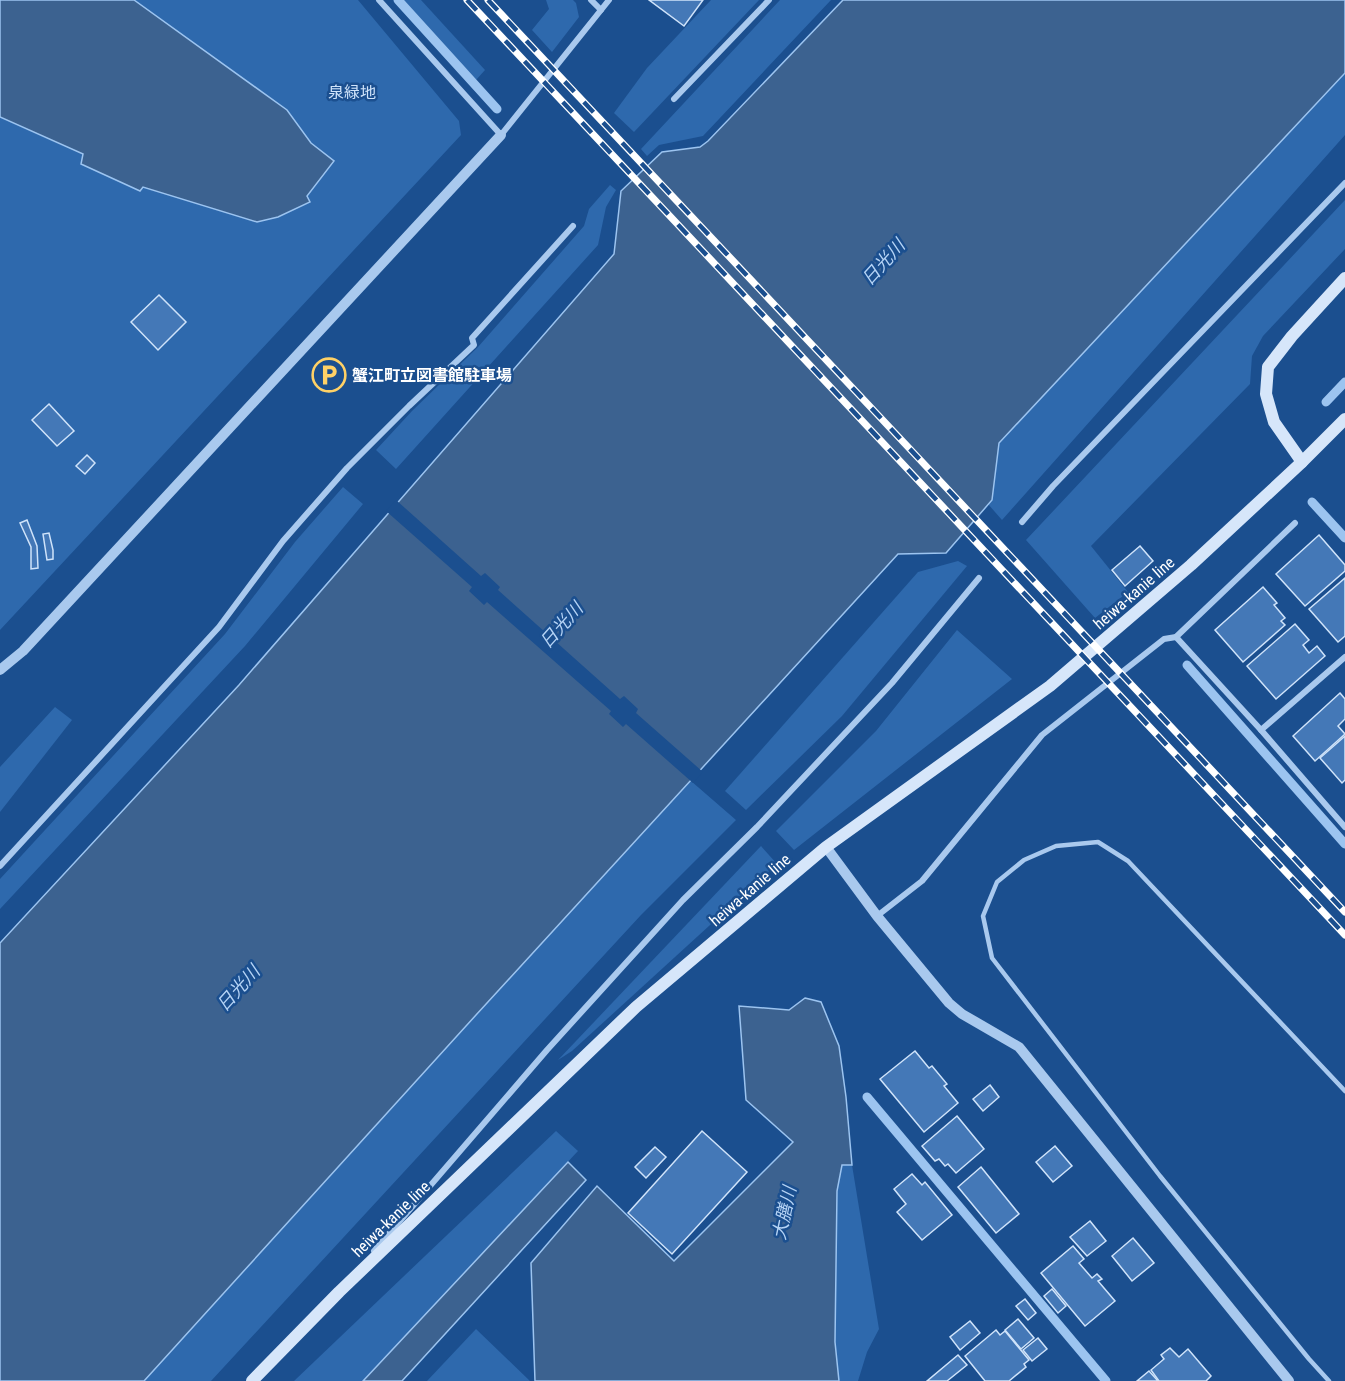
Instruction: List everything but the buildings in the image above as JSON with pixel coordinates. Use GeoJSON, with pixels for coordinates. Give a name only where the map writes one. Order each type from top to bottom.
{"type":"FeatureCollection","features":[{"type":"Feature","properties":{"kind":"main road"},"geometry":{"type":"LineString","coordinates":[[1302,462],[1274,422],[1266,394],[1268,367],[1292,336],[1345,278]]}},
{"type":"Feature","properties":{"kind":"main road","name":"heiwa-kanie line"},"geometry":{"type":"LineString","coordinates":[[252,1381],[339,1292],[636,1007],[826,847],[1050,686],[1191,565],[1345,419]]}},
{"type":"Feature","properties":{"kind":"street"},"geometry":{"type":"LineString","coordinates":[[379,0],[501,135]]}},
{"type":"Feature","properties":{"kind":"street"},"geometry":{"type":"LineString","coordinates":[[591,0],[601,10]]}},
{"type":"Feature","properties":{"kind":"street"},"geometry":{"type":"LineString","coordinates":[[0,670],[22,651],[501,135],[609,0]]}},
{"type":"Feature","properties":{"kind":"street"},"geometry":{"type":"LineString","coordinates":[[674,99],[769,0]]}},
{"type":"Feature","properties":{"kind":"street"},"geometry":{"type":"LineString","coordinates":[[1022,522],[1053,486],[1345,183]]}},
{"type":"Feature","properties":{"kind":"street"},"geometry":{"type":"LineString","coordinates":[[0,866],[219,627],[283,541],[347,468],[409,405],[474,345],[472,338],[573,226]]}},
{"type":"Feature","properties":{"kind":"street"},"geometry":{"type":"LineString","coordinates":[[878,916],[922,880],[1042,735],[1164,639],[1176,637],[1295,523]]}},
{"type":"Feature","properties":{"kind":"street"},"geometry":{"type":"LineString","coordinates":[[339,1292],[547,1050],[683,900],[758,827],[892,683],[979,578]]}},
{"type":"Feature","properties":{"kind":"street"},"geometry":{"type":"LineString","coordinates":[[1176,637],[1345,827]]}},
{"type":"Feature","properties":{"kind":"street"},"geometry":{"type":"LineString","coordinates":[[1261,730],[1345,657]]}},
{"type":"Feature","properties":{"kind":"street"},"geometry":{"type":"LineString","coordinates":[[826,847],[878,916],[949,1003],[962,1014],[1019,1047],[1289,1381]]}},
{"type":"Feature","properties":{"kind":"lane"},"geometry":{"type":"LineString","coordinates":[[1329,1381],[1308,1359],[1160,1176],[992,958],[983,916],[997,882],[1024,860],[1056,846],[1098,842],[1128,861],[1345,1092]]}},
{"type":"Feature","properties":{"kind":"green space","name":"泉緑地"},"geometry":{"type":"Polygon","coordinates":[[[134,0],[358,0],[459,121],[461,135],[0,630],[0,117],[83,155],[140,191],[142,187],[307,196],[334,161],[311,143],[287,110],[134,0]]]}},
{"type":"Feature","properties":{"kind":"green space"},"geometry":{"type":"Polygon","coordinates":[[[403,0],[421,0],[485,70],[476,80],[403,0]]]}},
{"type":"Feature","properties":{"kind":"green space"},"geometry":{"type":"Polygon","coordinates":[[[546,0],[573,0],[576,3],[579,17],[552,52],[532,30],[549,9],[546,0]]]}},
{"type":"Feature","properties":{"kind":"green space"},"geometry":{"type":"Polygon","coordinates":[[[711,0],[759,0],[634,132],[614,113],[647,68],[711,0]]]}},
{"type":"Feature","properties":{"kind":"green space"},"geometry":{"type":"Polygon","coordinates":[[[780,0],[831,0],[703,136],[659,145],[647,156],[641,149],[780,0]]]}},
{"type":"Feature","properties":{"kind":"green space"},"geometry":{"type":"Polygon","coordinates":[[[1345,73],[1345,135],[1002,520],[988,504],[992,500],[999,443],[1345,73]]]}},
{"type":"Feature","properties":{"kind":"green space"},"geometry":{"type":"Polygon","coordinates":[[[610,185],[616,190],[606,207],[598,245],[396,469],[376,450],[412,411],[478,347],[584,226],[589,209],[610,185]]]}},
{"type":"Feature","properties":{"kind":"green space"},"geometry":{"type":"Polygon","coordinates":[[[1345,200],[1345,249],[1263,336],[1252,356],[1250,384],[1091,546],[1128,592],[1095,618],[1026,540],[1345,200]]]}},
{"type":"Feature","properties":{"kind":"green space"},"geometry":{"type":"Polygon","coordinates":[[[343,487],[363,504],[245,646],[0,909],[0,879],[225,634],[295,542],[343,487]]]}},
{"type":"Feature","properties":{"kind":"green space"},"geometry":{"type":"Polygon","coordinates":[[[958,561],[967,566],[842,716],[746,810],[725,791],[918,572],[958,561]]]}},
{"type":"Feature","properties":{"kind":"green space"},"geometry":{"type":"Polygon","coordinates":[[[957,630],[1012,679],[794,850],[776,831],[876,731],[957,630]]]}},
{"type":"Feature","properties":{"kind":"green space"},"geometry":{"type":"Polygon","coordinates":[[[55,707],[72,720],[0,812],[0,767],[55,707]]]}},
{"type":"Feature","properties":{"kind":"green space"},"geometry":{"type":"Polygon","coordinates":[[[691,781],[736,820],[641,915],[211,1381],[144,1381],[476,1015],[691,781]]]}},
{"type":"Feature","properties":{"kind":"green space"},"geometry":{"type":"Polygon","coordinates":[[[761,846],[777,864],[572,1051],[558,1060],[761,846]]]}},
{"type":"Feature","properties":{"kind":"green space"},"geometry":{"type":"Polygon","coordinates":[[[556,1131],[578,1151],[363,1381],[294,1381],[556,1131]]]}},
{"type":"Feature","properties":{"kind":"green space"},"geometry":{"type":"Polygon","coordinates":[[[842,1165],[852,1165],[879,1329],[867,1352],[858,1381],[839,1381],[835,1342],[837,1191],[842,1165]]]}},
{"type":"Feature","properties":{"kind":"green space"},"geometry":{"type":"Polygon","coordinates":[[[476,1329],[530,1381],[427,1381],[476,1329]]]}},
{"type":"Feature","properties":{"kind":"water"},"geometry":{"type":"Polygon","coordinates":[[[0,0],[134,0],[287,110],[311,143],[334,161],[307,196],[310,202],[278,217],[257,222],[143,187],[140,191],[81,164],[83,154],[0,117],[0,0]]]}},
{"type":"Feature","properties":{"kind":"water","name":"日光川"},"geometry":{"type":"Polygon","coordinates":[[[843,0],[1345,0],[1345,73],[999,443],[992,500],[946,553],[898,554],[144,1381],[0,1381],[0,943],[239,685],[614,254],[621,191],[662,152],[700,147],[708,141],[843,0]]]}},
{"type":"Feature","properties":{"kind":"water","name":"大膳川"},"geometry":{"type":"Polygon","coordinates":[[[805,998],[821,1002],[839,1046],[846,1097],[852,1165],[842,1165],[837,1191],[835,1342],[839,1381],[535,1381],[531,1263],[597,1186],[674,1261],[793,1142],[746,1100],[739,1006],[789,1010],[805,998]]]}},
{"type":"Feature","properties":{"kind":"water"},"geometry":{"type":"Polygon","coordinates":[[[568,1162],[586,1180],[402,1381],[363,1381],[568,1162]]]}},
{"type":"Feature","properties":{"kind":"pier"},"geometry":{"type":"Polygon","coordinates":[[[396,500],[481,576],[485,573],[500,587],[498,590],[620,699],[624,696],[638,709],[636,713],[703,772],[693,783],[626,724],[623,727],[609,714],[611,711],[487,602],[484,605],[469,591],[472,587],[386,511],[396,500]]]}},
{"type":"Feature","properties":{"kind":"waterway"},"geometry":{"type":"LineString","coordinates":[[398,0],[497,109]]}},
{"type":"Feature","properties":{"kind":"waterway"},"geometry":{"type":"LineString","coordinates":[[1326,402],[1345,382]]}},
{"type":"Feature","properties":{"kind":"waterway"},"geometry":{"type":"LineString","coordinates":[[1312,502],[1345,538]]}},
{"type":"Feature","properties":{"kind":"waterway"},"geometry":{"type":"LineString","coordinates":[[1187,665],[1345,844]]}},
{"type":"Feature","properties":{"kind":"waterway"},"geometry":{"type":"LineString","coordinates":[[867,1097],[1106,1381]]}},
{"type":"Feature","properties":{"kind":"railway"},"geometry":{"type":"LineString","coordinates":[[467,0],[1345,935]]}},
{"type":"Feature","properties":{"kind":"railway"},"geometry":{"type":"LineString","coordinates":[[488,0],[1345,912]]}},
{"type":"Feature","properties":{"kind":"place","name":"蟹江町立図書館駐車場"},"geometry":{"type":"Point","coordinates":[329,375]}}]}
